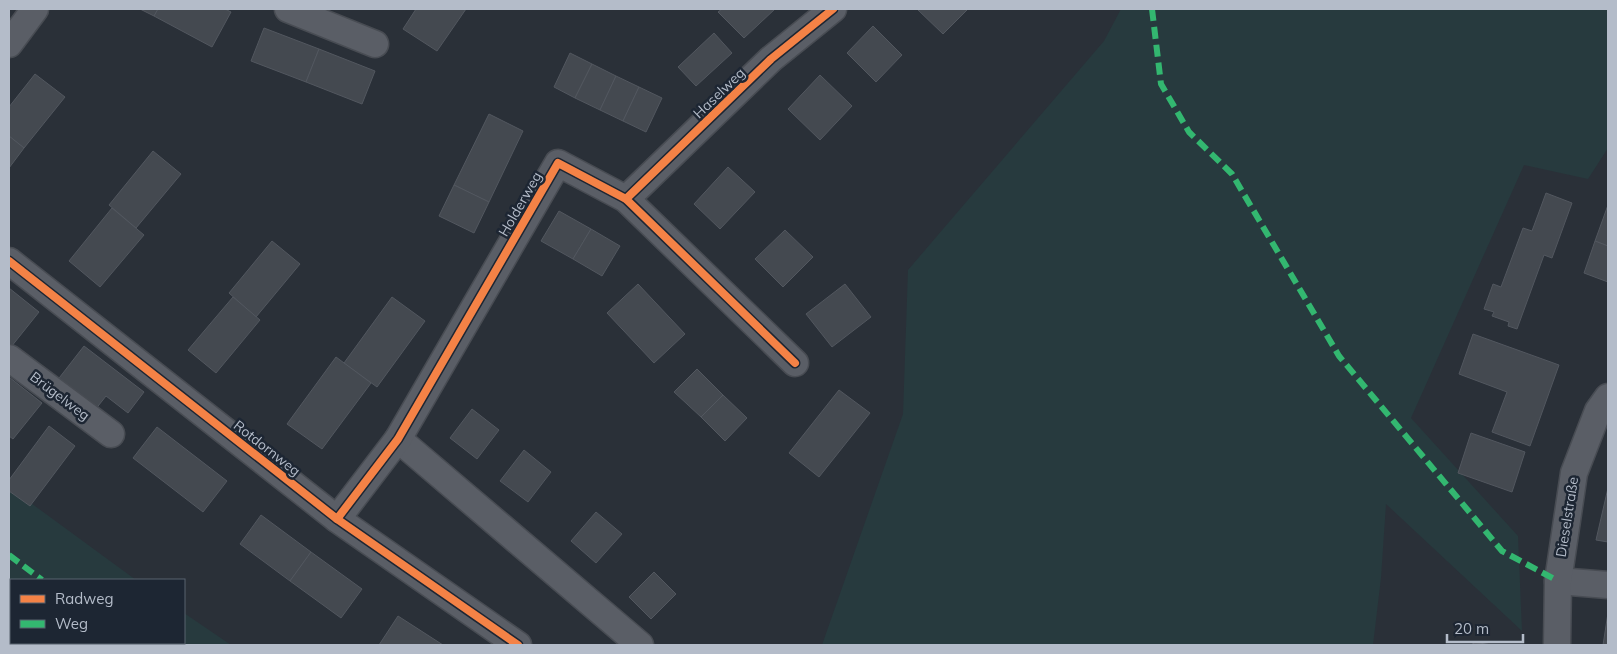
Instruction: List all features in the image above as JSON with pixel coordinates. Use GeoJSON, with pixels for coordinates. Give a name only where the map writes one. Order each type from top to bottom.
{"type":"FeatureCollection","features":[{"type":"Feature","properties":{"kind":"street"},"geometry":{"type":"LineString","coordinates":[[9,44],[35,9]]}},
{"type":"Feature","properties":{"kind":"street"},"geometry":{"type":"LineString","coordinates":[[288,9],[375,44]]}},
{"type":"Feature","properties":{"kind":"street","name":"Haselweg"},"geometry":{"type":"LineString","coordinates":[[626,199],[771,59],[833,9]]}},
{"type":"Feature","properties":{"kind":"street","name":"Holderweg"},"geometry":{"type":"LineString","coordinates":[[337,519],[398,439],[558,163],[626,199],[795,363]]}},
{"type":"Feature","properties":{"kind":"street","name":"Rotdornweg"},"geometry":{"type":"LineString","coordinates":[[9,261],[337,519],[518,645]]}},
{"type":"Feature","properties":{"kind":"street","name":"Brügelweg"},"geometry":{"type":"LineString","coordinates":[[9,358],[111,434]]}},
{"type":"Feature","properties":{"kind":"street","name":"Dieselstraße"},"geometry":{"type":"LineString","coordinates":[[1557,645],[1558,580],[1574,473],[1598,411],[1608,397]]}},
{"type":"Feature","properties":{"kind":"street"},"geometry":{"type":"LineString","coordinates":[[398,439],[640,645]]}},
{"type":"Feature","properties":{"kind":"street"},"geometry":{"type":"LineString","coordinates":[[1558,580],[1608,584]]}},
{"type":"Feature","properties":{"kind":"green space"},"geometry":{"type":"Polygon","coordinates":[[[1121,9],[1608,9],[1608,148],[1588,179],[1524,165],[1411,418],[1518,536],[1522,631],[1386,504],[1381,578],[1373,645],[822,645],[903,414],[908,270],[1104,41],[1121,9]]]}},
{"type":"Feature","properties":{"kind":"green space"},"geometry":{"type":"Polygon","coordinates":[[[9,487],[135,579],[10,579],[9,590],[9,487]]]}},
{"type":"Feature","properties":{"kind":"green space"},"geometry":{"type":"Polygon","coordinates":[[[185,614],[231,645],[82,644],[185,644],[185,614]]]}},
{"type":"Feature","properties":{"kind":"building"},"geometry":{"type":"Polygon","coordinates":[[[140,9],[158,9],[154,16],[140,9]]]}},
{"type":"Feature","properties":{"kind":"building"},"geometry":{"type":"Polygon","coordinates":[[[158,9],[225,9],[231,12],[212,47],[154,16],[158,9]]]}},
{"type":"Feature","properties":{"kind":"building"},"geometry":{"type":"Polygon","coordinates":[[[416,9],[466,9],[437,51],[403,29],[416,9]]]}},
{"type":"Feature","properties":{"kind":"building"},"geometry":{"type":"Polygon","coordinates":[[[722,9],[775,9],[744,38],[718,12],[722,9]]]}},
{"type":"Feature","properties":{"kind":"building"},"geometry":{"type":"Polygon","coordinates":[[[917,9],[965,9],[967,10],[943,34],[917,9]]]}},
{"type":"Feature","properties":{"kind":"building"},"geometry":{"type":"Polygon","coordinates":[[[873,26],[902,55],[876,82],[847,53],[873,26]]]}},
{"type":"Feature","properties":{"kind":"building"},"geometry":{"type":"Polygon","coordinates":[[[264,28],[319,49],[306,82],[251,61],[264,28]]]}},
{"type":"Feature","properties":{"kind":"building"},"geometry":{"type":"Polygon","coordinates":[[[714,33],[732,53],[696,86],[678,67],[714,33]]]}},
{"type":"Feature","properties":{"kind":"building"},"geometry":{"type":"Polygon","coordinates":[[[319,49],[375,71],[362,104],[306,82],[319,49]]]}},
{"type":"Feature","properties":{"kind":"building"},"geometry":{"type":"Polygon","coordinates":[[[570,53],[592,64],[575,98],[554,87],[570,53]]]}},
{"type":"Feature","properties":{"kind":"building"},"geometry":{"type":"Polygon","coordinates":[[[592,64],[616,76],[600,110],[575,98],[592,64]]]}},
{"type":"Feature","properties":{"kind":"building"},"geometry":{"type":"Polygon","coordinates":[[[35,74],[65,97],[24,148],[9,136],[9,107],[35,74]]]}},
{"type":"Feature","properties":{"kind":"building"},"geometry":{"type":"Polygon","coordinates":[[[820,75],[852,106],[820,140],[788,109],[820,75]]]}},
{"type":"Feature","properties":{"kind":"building"},"geometry":{"type":"Polygon","coordinates":[[[616,76],[639,87],[623,121],[600,110],[616,76]]]}},
{"type":"Feature","properties":{"kind":"building"},"geometry":{"type":"Polygon","coordinates":[[[639,87],[662,98],[646,132],[623,121],[639,87]]]}},
{"type":"Feature","properties":{"kind":"building"},"geometry":{"type":"Polygon","coordinates":[[[489,114],[523,131],[489,202],[454,185],[489,114]]]}},
{"type":"Feature","properties":{"kind":"building"},"geometry":{"type":"Polygon","coordinates":[[[9,136],[24,148],[9,168],[9,136]]]}},
{"type":"Feature","properties":{"kind":"building"},"geometry":{"type":"Polygon","coordinates":[[[153,151],[181,174],[136,228],[109,205],[153,151]]]}},
{"type":"Feature","properties":{"kind":"building"},"geometry":{"type":"Polygon","coordinates":[[[728,167],[755,192],[720,229],[694,204],[728,167]]]}},
{"type":"Feature","properties":{"kind":"building"},"geometry":{"type":"Polygon","coordinates":[[[454,185],[489,202],[474,233],[439,216],[454,185]]]}},
{"type":"Feature","properties":{"kind":"building"},"geometry":{"type":"Polygon","coordinates":[[[1546,193],[1572,203],[1552,258],[1544,255],[1517,329],[1508,326],[1509,322],[1492,316],[1494,312],[1484,309],[1493,284],[1501,287],[1523,228],[1532,231],[1546,193]]]}},
{"type":"Feature","properties":{"kind":"building"},"geometry":{"type":"Polygon","coordinates":[[[1608,205],[1608,246],[1595,241],[1608,205]]]}},
{"type":"Feature","properties":{"kind":"building"},"geometry":{"type":"Polygon","coordinates":[[[112,208],[144,235],[100,287],[69,261],[112,208]]]}},
{"type":"Feature","properties":{"kind":"building"},"geometry":{"type":"Polygon","coordinates":[[[559,211],[591,229],[573,259],[541,241],[559,211]]]}},
{"type":"Feature","properties":{"kind":"building"},"geometry":{"type":"Polygon","coordinates":[[[591,229],[620,246],[602,276],[573,259],[591,229]]]}},
{"type":"Feature","properties":{"kind":"building"},"geometry":{"type":"Polygon","coordinates":[[[785,230],[813,257],[783,287],[755,259],[785,230]]]}},
{"type":"Feature","properties":{"kind":"building"},"geometry":{"type":"Polygon","coordinates":[[[272,241],[300,264],[256,317],[229,293],[272,241]]]}},
{"type":"Feature","properties":{"kind":"building"},"geometry":{"type":"Polygon","coordinates":[[[1595,241],[1608,246],[1608,282],[1584,273],[1595,241]]]}},
{"type":"Feature","properties":{"kind":"building"},"geometry":{"type":"Polygon","coordinates":[[[638,284],[685,334],[654,363],[607,313],[638,284]]]}},
{"type":"Feature","properties":{"kind":"building"},"geometry":{"type":"Polygon","coordinates":[[[845,284],[871,317],[832,347],[806,314],[845,284]]]}},
{"type":"Feature","properties":{"kind":"building"},"geometry":{"type":"Polygon","coordinates":[[[9,288],[39,312],[11,347],[9,345],[9,288]]]}},
{"type":"Feature","properties":{"kind":"building"},"geometry":{"type":"Polygon","coordinates":[[[233,297],[260,320],[216,373],[188,350],[233,297]]]}},
{"type":"Feature","properties":{"kind":"building"},"geometry":{"type":"Polygon","coordinates":[[[392,297],[425,321],[377,387],[344,363],[392,297]]]}},
{"type":"Feature","properties":{"kind":"building"},"geometry":{"type":"Polygon","coordinates":[[[1473,334],[1559,365],[1530,446],[1492,432],[1507,392],[1459,374],[1473,334]]]}},
{"type":"Feature","properties":{"kind":"building"},"geometry":{"type":"Polygon","coordinates":[[[84,346],[144,392],[128,413],[106,396],[91,415],[56,382],[84,346]]]}},
{"type":"Feature","properties":{"kind":"building"},"geometry":{"type":"Polygon","coordinates":[[[336,357],[371,383],[322,449],[287,424],[336,357]]]}},
{"type":"Feature","properties":{"kind":"building"},"geometry":{"type":"Polygon","coordinates":[[[697,369],[723,395],[701,417],[674,392],[697,369]]]}},
{"type":"Feature","properties":{"kind":"building"},"geometry":{"type":"Polygon","coordinates":[[[9,377],[42,403],[13,439],[9,436],[9,377]]]}},
{"type":"Feature","properties":{"kind":"building"},"geometry":{"type":"Polygon","coordinates":[[[839,390],[870,413],[819,477],[789,453],[839,390]]]}},
{"type":"Feature","properties":{"kind":"building"},"geometry":{"type":"Polygon","coordinates":[[[723,395],[747,418],[725,441],[701,417],[723,395]]]}},
{"type":"Feature","properties":{"kind":"building"},"geometry":{"type":"Polygon","coordinates":[[[472,409],[499,430],[477,459],[450,438],[472,409]]]}},
{"type":"Feature","properties":{"kind":"building"},"geometry":{"type":"Polygon","coordinates":[[[49,426],[75,446],[30,506],[9,491],[9,480],[49,426]]]}},
{"type":"Feature","properties":{"kind":"building"},"geometry":{"type":"Polygon","coordinates":[[[157,427],[227,481],[203,512],[133,458],[157,427]]]}},
{"type":"Feature","properties":{"kind":"building"},"geometry":{"type":"Polygon","coordinates":[[[1471,433],[1525,452],[1512,492],[1458,473],[1471,433]]]}},
{"type":"Feature","properties":{"kind":"building"},"geometry":{"type":"Polygon","coordinates":[[[524,450],[551,472],[528,502],[500,481],[524,450]]]}},
{"type":"Feature","properties":{"kind":"building"},"geometry":{"type":"Polygon","coordinates":[[[1608,488],[1608,542],[1596,540],[1608,488]]]}},
{"type":"Feature","properties":{"kind":"building"},"geometry":{"type":"Polygon","coordinates":[[[596,512],[622,534],[596,563],[571,541],[596,512]]]}},
{"type":"Feature","properties":{"kind":"building"},"geometry":{"type":"Polygon","coordinates":[[[261,515],[311,552],[290,581],[240,544],[261,515]]]}},
{"type":"Feature","properties":{"kind":"building"},"geometry":{"type":"Polygon","coordinates":[[[311,552],[362,589],[341,618],[290,581],[311,552]]]}},
{"type":"Feature","properties":{"kind":"building"},"geometry":{"type":"Polygon","coordinates":[[[654,572],[676,594],[651,619],[629,597],[654,572]]]}},
{"type":"Feature","properties":{"kind":"building"},"geometry":{"type":"Polygon","coordinates":[[[1608,613],[1608,645],[1603,645],[1608,613]]]}},
{"type":"Feature","properties":{"kind":"building"},"geometry":{"type":"Polygon","coordinates":[[[398,616],[443,645],[379,645],[398,616]]]}},
{"type":"Feature","properties":{"kind":"building"},"geometry":{"type":"Polygon","coordinates":[[[1473,642],[1492,645],[1473,645],[1473,642]]]}},
{"type":"Feature","properties":{"kind":"marked path"},"geometry":{"type":"LineString","coordinates":[[1152,9],[1161,84],[1189,132],[1232,174],[1339,356],[1502,551],[1558,581]]}},
{"type":"Feature","properties":{"kind":"marked path"},"geometry":{"type":"LineString","coordinates":[[9,555],[41,579]]}},
{"type":"Feature","properties":{"kind":"cycle path"},"geometry":{"type":"LineString","coordinates":[[626,199],[771,59],[833,9]]}},
{"type":"Feature","properties":{"kind":"cycle path"},"geometry":{"type":"LineString","coordinates":[[337,519],[398,439],[558,163],[626,199],[795,363]]}},
{"type":"Feature","properties":{"kind":"cycle path"},"geometry":{"type":"LineString","coordinates":[[9,261],[337,519],[518,645]]}}]}
